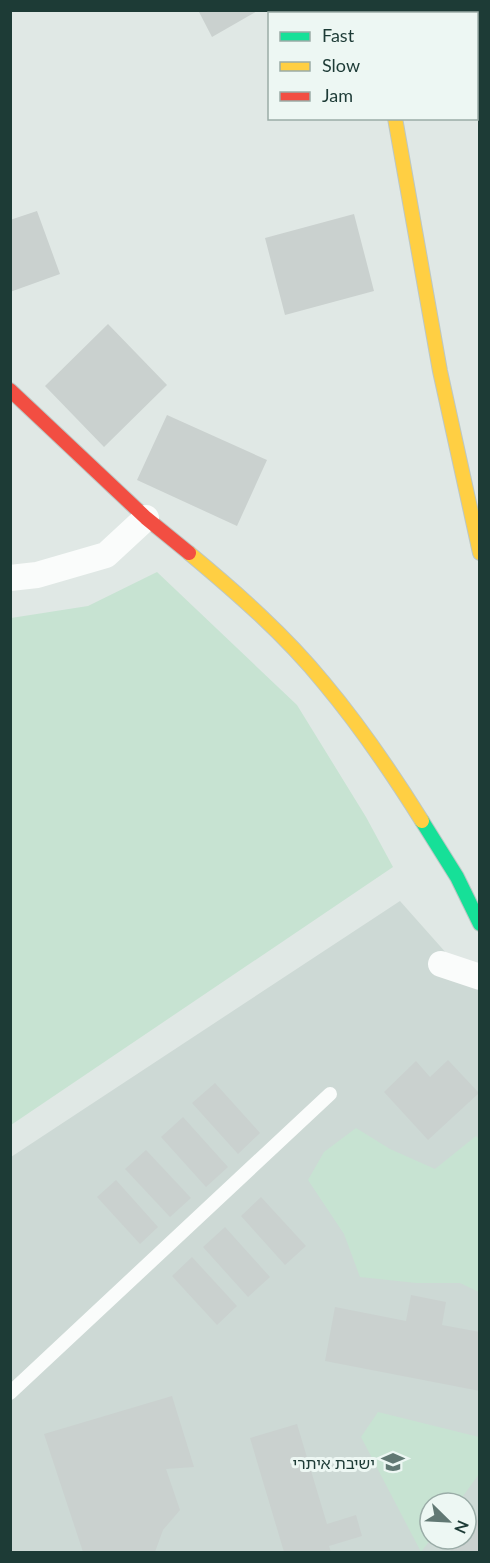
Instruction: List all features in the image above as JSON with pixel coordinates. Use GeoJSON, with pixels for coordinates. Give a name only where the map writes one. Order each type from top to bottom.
{"type":"FeatureCollection","features":[{"type":"Feature","properties":{"kind":"street"},"geometry":{"type":"LineString","coordinates":[[395,120],[440,371],[480,553]]}},
{"type":"Feature","properties":{"kind":"street"},"geometry":{"type":"LineString","coordinates":[[10,390],[146,518],[244,600],[324,682],[391,772],[457,877],[480,924]]}},
{"type":"Feature","properties":{"kind":"street"},"geometry":{"type":"LineString","coordinates":[[10,578],[37,575],[106,555],[146,518]]}},
{"type":"Feature","properties":{"kind":"street"},"geometry":{"type":"LineString","coordinates":[[441,964],[480,977]]}},
{"type":"Feature","properties":{"kind":"lane"},"geometry":{"type":"LineString","coordinates":[[10,1393],[330,1094]]}},
{"type":"Feature","properties":{"kind":"shaded area"},"geometry":{"type":"Polygon","coordinates":[[[400,901],[479,990],[479,1552],[11,1552],[11,1157],[400,901]]]}},
{"type":"Feature","properties":{"kind":"green space"},"geometry":{"type":"Polygon","coordinates":[[[157,572],[297,705],[366,817],[393,867],[11,1125],[11,618],[88,606],[157,572]]]}},
{"type":"Feature","properties":{"kind":"green space"},"geometry":{"type":"Polygon","coordinates":[[[356,1128],[390,1149],[435,1169],[476,1136],[479,1139],[479,1292],[460,1283],[416,1283],[360,1277],[344,1234],[308,1180],[324,1152],[356,1128]]]}},
{"type":"Feature","properties":{"kind":"green space"},"geometry":{"type":"Polygon","coordinates":[[[378,1412],[479,1437],[479,1474],[467,1491],[418,1491],[418,1546],[361,1437],[378,1412]]]}},
{"type":"Feature","properties":{"kind":"building"},"geometry":{"type":"Polygon","coordinates":[[[198,10],[259,10],[212,37],[198,10]]]}},
{"type":"Feature","properties":{"kind":"building"},"geometry":{"type":"Polygon","coordinates":[[[37,211],[60,274],[10,292],[10,220],[37,211]]]}},
{"type":"Feature","properties":{"kind":"building"},"geometry":{"type":"Polygon","coordinates":[[[354,214],[374,291],[285,315],[265,238],[354,214]]]}},
{"type":"Feature","properties":{"kind":"building"},"geometry":{"type":"Polygon","coordinates":[[[108,324],[167,385],[104,447],[45,386],[108,324]]]}},
{"type":"Feature","properties":{"kind":"building"},"geometry":{"type":"Polygon","coordinates":[[[167,415],[267,460],[237,526],[137,480],[167,415]]]}},
{"type":"Feature","properties":{"kind":"building"},"geometry":{"type":"Polygon","coordinates":[[[448,1060],[479,1093],[428,1140],[384,1092],[416,1061],[430,1077],[448,1060]]]}},
{"type":"Feature","properties":{"kind":"building"},"geometry":{"type":"Polygon","coordinates":[[[215,1083],[260,1133],[238,1154],[192,1103],[215,1083]]]}},
{"type":"Feature","properties":{"kind":"building"},"geometry":{"type":"Polygon","coordinates":[[[183,1117],[228,1167],[206,1187],[161,1137],[183,1117]]]}},
{"type":"Feature","properties":{"kind":"building"},"geometry":{"type":"Polygon","coordinates":[[[146,1150],[191,1198],[170,1217],[125,1169],[146,1150]]]}},
{"type":"Feature","properties":{"kind":"building"},"geometry":{"type":"Polygon","coordinates":[[[116,1180],[158,1227],[140,1244],[97,1197],[116,1180]]]}},
{"type":"Feature","properties":{"kind":"building"},"geometry":{"type":"Polygon","coordinates":[[[261,1197],[306,1246],[285,1265],[241,1216],[261,1197]]]}},
{"type":"Feature","properties":{"kind":"building"},"geometry":{"type":"Polygon","coordinates":[[[225,1227],[270,1277],[248,1297],[203,1247],[225,1227]]]}},
{"type":"Feature","properties":{"kind":"building"},"geometry":{"type":"Polygon","coordinates":[[[192,1257],[237,1306],[217,1325],[172,1276],[192,1257]]]}},
{"type":"Feature","properties":{"kind":"building"},"geometry":{"type":"Polygon","coordinates":[[[411,1295],[446,1302],[442,1325],[480,1332],[480,1391],[325,1361],[335,1307],[406,1321],[411,1295]]]}},
{"type":"Feature","properties":{"kind":"building"},"geometry":{"type":"Polygon","coordinates":[[[172,1396],[194,1467],[166,1469],[180,1510],[163,1530],[155,1552],[83,1552],[44,1434],[172,1396]]]}},
{"type":"Feature","properties":{"kind":"building"},"geometry":{"type":"Polygon","coordinates":[[[297,1424],[327,1524],[356,1515],[362,1536],[329,1546],[331,1552],[284,1552],[250,1438],[297,1424]]]}},
{"type":"Feature","properties":{"kind":"building"},"geometry":{"type":"Polygon","coordinates":[[[480,1517],[480,1552],[449,1552],[478,1551],[478,1519],[480,1517]]]}},
{"type":"Feature","properties":{"kind":"traffic: fast"},"geometry":{"type":"LineString","coordinates":[[422,821],[457,877],[480,924]]}},
{"type":"Feature","properties":{"kind":"traffic: slow"},"geometry":{"type":"LineString","coordinates":[[395,120],[440,371],[480,553]]}},
{"type":"Feature","properties":{"kind":"traffic: slow"},"geometry":{"type":"LineString","coordinates":[[189,553],[260,615],[309,665],[363,733],[422,821]]}},
{"type":"Feature","properties":{"kind":"traffic: jam"},"geometry":{"type":"LineString","coordinates":[[10,390],[146,518],[189,553]]}},
{"type":"Feature","properties":{"kind":"place","name":"ישיבת איתרי"},"geometry":{"type":"Point","coordinates":[393,1462]}}]}
